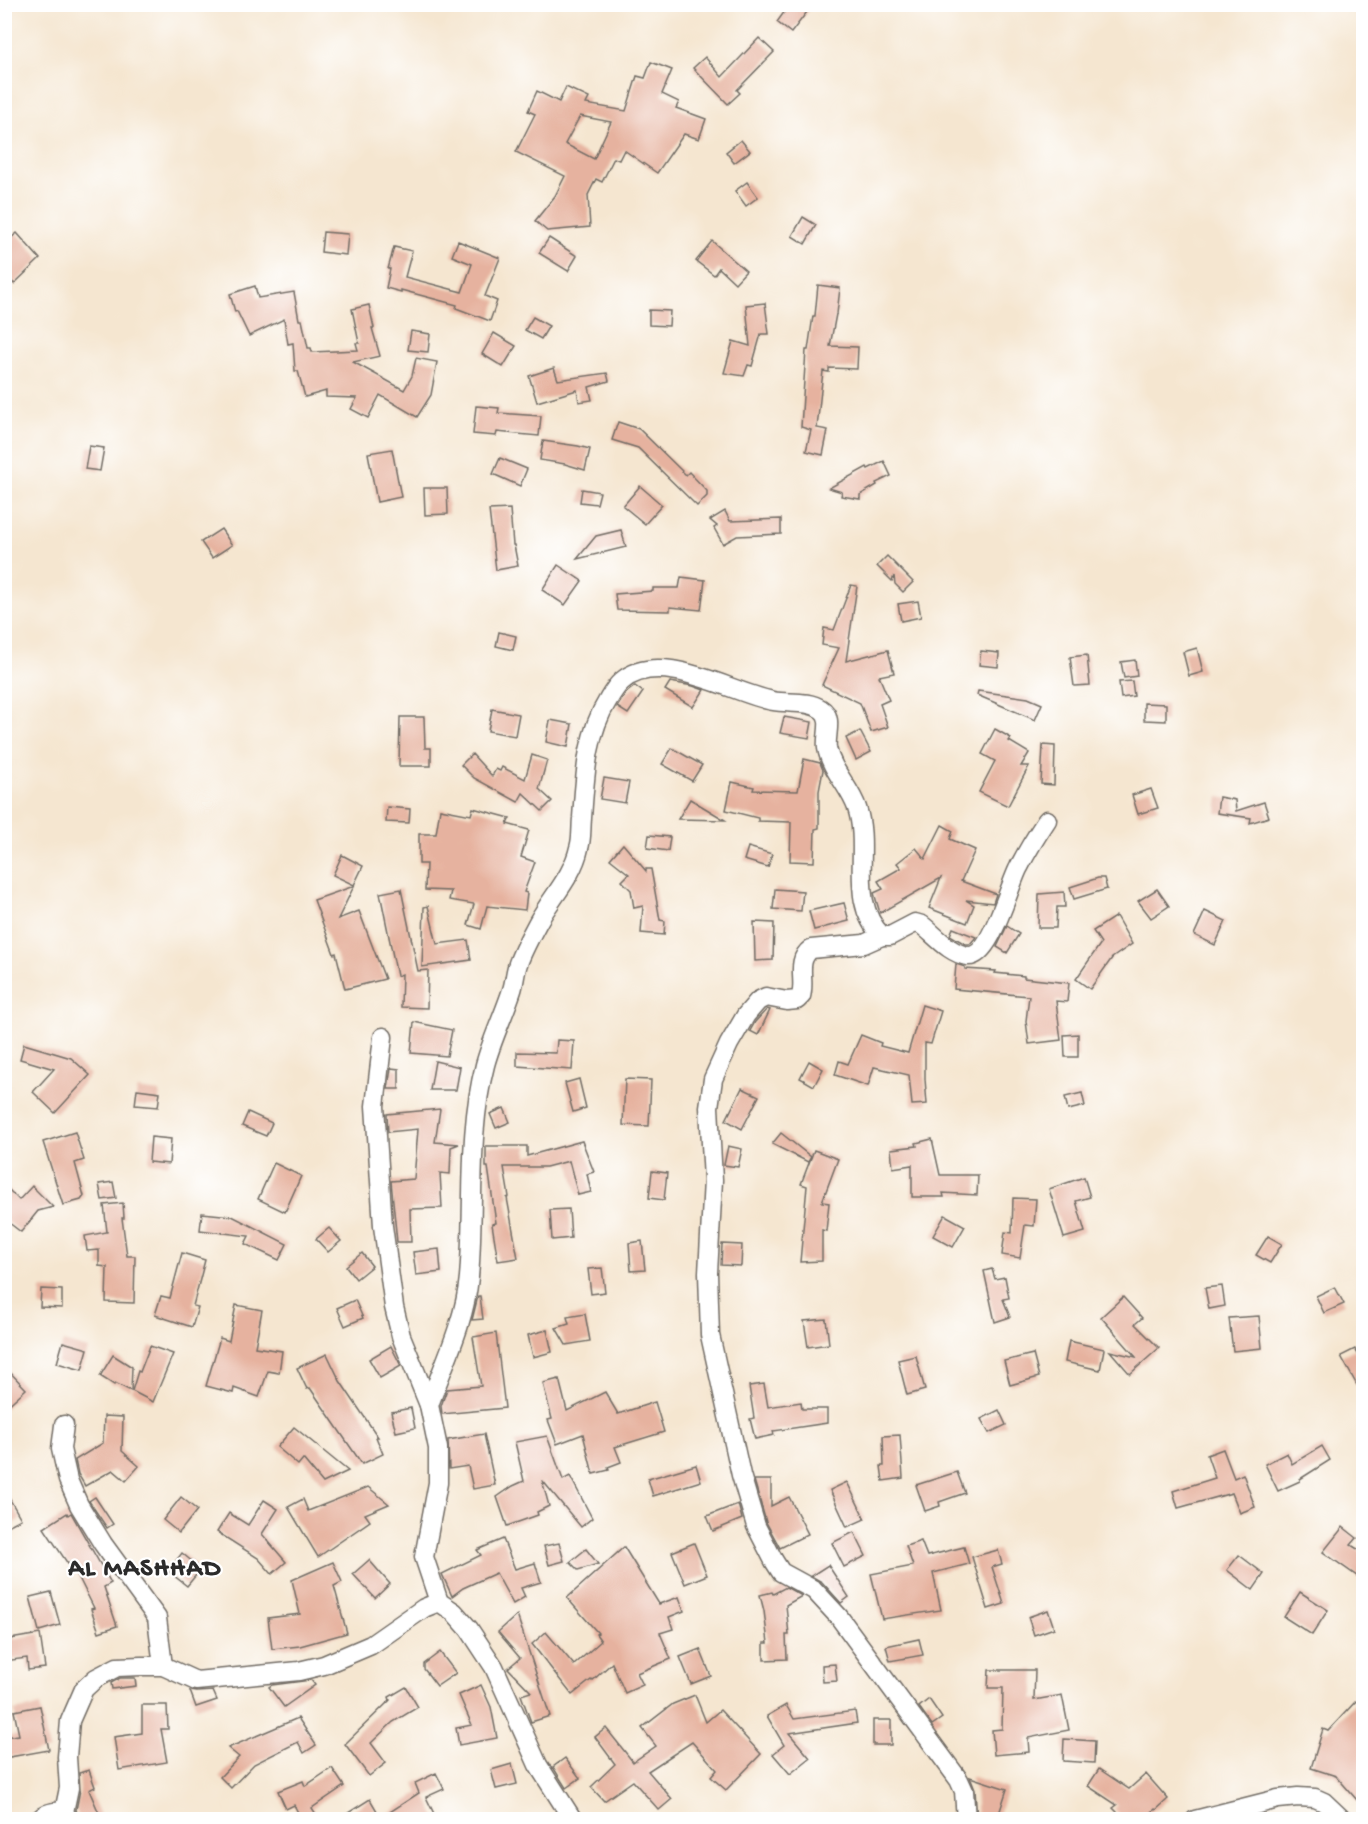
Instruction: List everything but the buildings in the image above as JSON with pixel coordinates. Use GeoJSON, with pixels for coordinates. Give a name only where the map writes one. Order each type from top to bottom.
{"type":"FeatureCollection","features":[{"type":"Feature","properties":{"kind":"street"},"geometry":{"type":"LineString","coordinates":[[429,1405],[460,1323],[469,1280],[476,1122],[485,1067],[512,990],[518,962],[539,920],[564,882],[579,850],[588,748],[599,713],[617,686],[626,678],[643,671],[667,668],[771,701],[819,707],[826,714],[828,726],[826,745],[830,758],[858,809],[863,843],[861,883],[863,903],[882,936]]}},
{"type":"Feature","properties":{"kind":"street"},"geometry":{"type":"LineString","coordinates":[[966,1820],[964,1791],[958,1780],[875,1664],[833,1610],[814,1590],[781,1572],[756,1526],[741,1475],[710,1335],[708,1273],[713,1180],[708,1107],[713,1078],[746,1015],[758,1001],[766,998],[787,1001],[797,1000],[801,996],[801,969],[806,952],[818,947],[864,944],[882,936],[890,936],[909,925],[919,924],[956,951],[969,956],[979,952],[997,922],[1018,869],[1047,819]]}},
{"type":"Feature","properties":{"kind":"street"},"geometry":{"type":"LineString","coordinates":[[383,1037],[375,1106],[383,1226],[394,1307],[401,1336],[429,1405],[438,1448],[438,1483],[424,1557],[439,1602],[454,1612],[469,1629],[494,1667],[538,1765],[573,1820]]}},
{"type":"Feature","properties":{"kind":"street"},"geometry":{"type":"LineString","coordinates":[[64,1425],[62,1449],[68,1480],[79,1505],[103,1544],[157,1618],[163,1666]]}},
{"type":"Feature","properties":{"kind":"street"},"geometry":{"type":"LineString","coordinates":[[39,1820],[43,1814],[55,1812],[67,1816],[69,1788],[67,1757],[70,1721],[84,1689],[96,1678],[117,1667],[163,1666],[196,1681],[299,1671],[324,1665],[371,1645],[424,1608],[439,1602]]}},
{"type":"Feature","properties":{"kind":"street"},"geometry":{"type":"LineString","coordinates":[[1195,1820],[1198,1817],[1247,1808],[1278,1799],[1298,1797],[1315,1798],[1324,1802],[1343,1820]]}},
{"type":"Feature","properties":{"kind":"district","name":"AL MASHHAD"},"geometry":{"type":"Point","coordinates":[145,1566]}}]}
